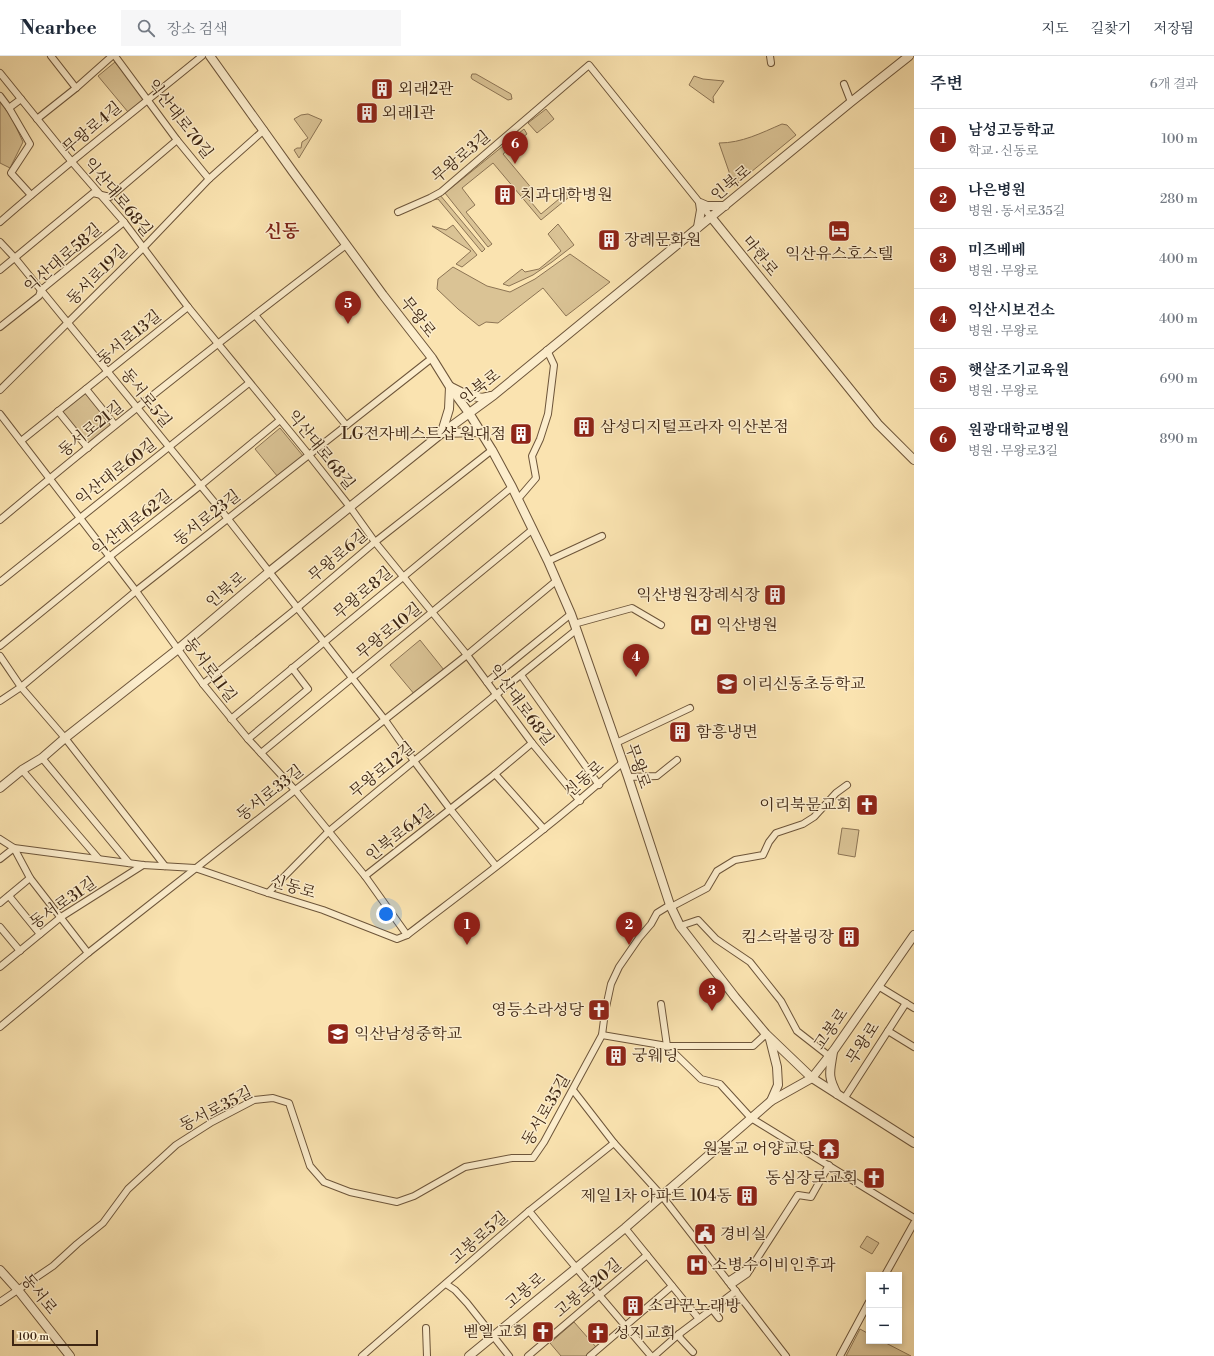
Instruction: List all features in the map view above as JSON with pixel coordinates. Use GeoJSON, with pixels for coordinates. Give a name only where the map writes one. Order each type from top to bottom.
{"type":"FeatureCollection","features":[{"type":"Feature","properties":{"kind":"street"},"geometry":{"type":"LineString","coordinates":[[51,56],[76,88]]}},
{"type":"Feature","properties":{"kind":"street"},"geometry":{"type":"LineString","coordinates":[[37,119],[76,88],[112,56]]}},
{"type":"Feature","properties":{"kind":"street","name":"익산대로70길"},"geometry":{"type":"LineString","coordinates":[[115,56],[209,179]]}},
{"type":"Feature","properties":{"kind":"street","name":"무왕로4길"},"geometry":{"type":"LineString","coordinates":[[0,222],[123,118],[148,100],[202,56]]}},
{"type":"Feature","properties":{"kind":"street","name":"무왕로"},"geometry":{"type":"LineString","coordinates":[[210,56],[346,245],[432,358],[481,432],[512,487],[548,561],[571,614],[628,777],[670,906],[680,926],[735,997],[768,1036],[812,1078],[914,1143]]}},
{"type":"Feature","properties":{"kind":"street"},"geometry":{"type":"LineString","coordinates":[[770,56],[771,63]]}},
{"type":"Feature","properties":{"kind":"street","name":"인북로"},"geometry":{"type":"LineString","coordinates":[[0,788],[22,770],[42,758],[65,738],[178,649],[269,572],[442,433],[494,395],[547,350],[909,56]]}},
{"type":"Feature","properties":{"kind":"street","name":"마한로"},"geometry":{"type":"LineString","coordinates":[[589,65],[878,424],[914,460]]}},
{"type":"Feature","properties":{"kind":"street","name":"무왕로3길"},"geometry":{"type":"LineString","coordinates":[[398,212],[442,192],[589,65]]}},
{"type":"Feature","properties":{"kind":"street","name":"익산대로68길"},"geometry":{"type":"LineString","coordinates":[[0,73],[72,162],[144,247],[188,307],[350,507],[375,542],[467,655],[532,743],[580,801]]}},
{"type":"Feature","properties":{"kind":"street"},"geometry":{"type":"LineString","coordinates":[[844,84],[851,102]]}},
{"type":"Feature","properties":{"kind":"street"},"geometry":{"type":"LineString","coordinates":[[0,96],[9,108],[30,144],[11,173],[31,195]]}},
{"type":"Feature","properties":{"kind":"street"},"geometry":{"type":"LineString","coordinates":[[9,108],[21,99]]}},
{"type":"Feature","properties":{"kind":"street","name":"동서로19길"},"geometry":{"type":"LineString","coordinates":[[0,390],[144,247],[209,179],[264,130]]}},
{"type":"Feature","properties":{"kind":"street"},"geometry":{"type":"LineString","coordinates":[[0,270],[93,193],[110,197],[178,140]]}},
{"type":"Feature","properties":{"kind":"street"},"geometry":{"type":"LineString","coordinates":[[700,203],[707,206],[725,206]]}},
{"type":"Feature","properties":{"kind":"street"},"geometry":{"type":"LineString","coordinates":[[698,227],[701,210],[700,203]]}},
{"type":"Feature","properties":{"kind":"street","name":"익산대로58길"},"geometry":{"type":"LineString","coordinates":[[0,327],[39,296],[41,290],[124,222]]}},
{"type":"Feature","properties":{"kind":"street","name":"동서로5길"},"geometry":{"type":"LineString","coordinates":[[0,242],[68,322],[201,485],[269,572]]}},
{"type":"Feature","properties":{"kind":"street","name":"동서로21길"},"geometry":{"type":"LineString","coordinates":[[0,520],[115,425],[346,245]]}},
{"type":"Feature","properties":{"kind":"street","name":"동서로13길"},"geometry":{"type":"LineString","coordinates":[[21,441],[188,307]]}},
{"type":"Feature","properties":{"kind":"street"},"geometry":{"type":"LineString","coordinates":[[255,315],[346,425]]}},
{"type":"Feature","properties":{"kind":"street"},"geometry":{"type":"LineString","coordinates":[[518,499],[536,478],[532,456],[540,440],[548,414],[554,365],[547,350]]}},
{"type":"Feature","properties":{"kind":"street","name":"동서로23길"},"geometry":{"type":"LineString","coordinates":[[0,701],[21,687],[136,591],[432,358]]}},
{"type":"Feature","properties":{"kind":"street","name":"익산대로60길"},"geometry":{"type":"LineString","coordinates":[[0,582],[249,383]]}},
{"type":"Feature","properties":{"kind":"street"},"geometry":{"type":"LineString","coordinates":[[481,432],[442,433],[449,409],[450,387],[465,394],[482,398],[494,395]]}},
{"type":"Feature","properties":{"kind":"street"},"geometry":{"type":"LineString","coordinates":[[86,389],[115,425]]}},
{"type":"Feature","properties":{"kind":"street"},"geometry":{"type":"LineString","coordinates":[[58,411],[88,448]]}},
{"type":"Feature","properties":{"kind":"street","name":"동서로11길"},"geometry":{"type":"LineString","coordinates":[[0,414],[136,591],[203,684],[248,739],[295,790],[365,876],[407,935]]}},
{"type":"Feature","properties":{"kind":"street","name":"익산대로62길"},"geometry":{"type":"LineString","coordinates":[[0,646],[280,420]]}},
{"type":"Feature","properties":{"kind":"street","name":"무왕로6길"},"geometry":{"type":"LineString","coordinates":[[203,684],[297,608],[375,542],[492,450]]}},
{"type":"Feature","properties":{"kind":"street","name":"무왕로8길"},"geometry":{"type":"LineString","coordinates":[[231,719],[512,487]]}},
{"type":"Feature","properties":{"kind":"street","name":"무왕로10길"},"geometry":{"type":"LineString","coordinates":[[261,753],[533,529]]}},
{"type":"Feature","properties":{"kind":"street"},"geometry":{"type":"LineString","coordinates":[[548,561],[602,536]]}},
{"type":"Feature","properties":{"kind":"street","name":"인북로64길"},"geometry":{"type":"LineString","coordinates":[[269,572],[385,720],[450,809],[496,866]]}},
{"type":"Feature","properties":{"kind":"street","name":"동서로33길"},"geometry":{"type":"LineString","coordinates":[[0,1027],[88,953],[467,655],[556,581]]}},
{"type":"Feature","properties":{"kind":"street"},"geometry":{"type":"LineString","coordinates":[[575,627],[632,608],[661,625]]}},
{"type":"Feature","properties":{"kind":"street"},"geometry":{"type":"LineString","coordinates":[[487,682],[571,614]]}},
{"type":"Feature","properties":{"kind":"street","name":"무왕로12길"},"geometry":{"type":"LineString","coordinates":[[268,893],[328,832],[521,675],[575,627]]}},
{"type":"Feature","properties":{"kind":"street"},"geometry":{"type":"LineString","coordinates":[[0,656],[21,687],[65,738],[165,866]]}},
{"type":"Feature","properties":{"kind":"street"},"geometry":{"type":"LineString","coordinates":[[248,739],[308,689],[292,668]]}},
{"type":"Feature","properties":{"kind":"street"},"geometry":{"type":"LineString","coordinates":[[521,675],[598,785]]}},
{"type":"Feature","properties":{"kind":"street"},"geometry":{"type":"LineString","coordinates":[[616,743],[690,708]]}},
{"type":"Feature","properties":{"kind":"street","name":"인북로64길"},"geometry":{"type":"LineString","coordinates":[[365,876],[532,743]]}},
{"type":"Feature","properties":{"kind":"street"},"geometry":{"type":"LineString","coordinates":[[42,758],[129,863]]}},
{"type":"Feature","properties":{"kind":"street"},"geometry":{"type":"LineString","coordinates":[[628,777],[657,776],[677,760]]}},
{"type":"Feature","properties":{"kind":"street","name":"신동로"},"geometry":{"type":"LineString","coordinates":[[0,839],[14,848],[129,863],[195,868],[322,910],[397,939],[407,935],[544,830],[580,801],[622,763]]}},
{"type":"Feature","properties":{"kind":"street"},"geometry":{"type":"LineString","coordinates":[[22,770],[98,858]]}},
{"type":"Feature","properties":{"kind":"street"},"geometry":{"type":"LineString","coordinates":[[495,774],[544,830]]}},
{"type":"Feature","properties":{"kind":"street","name":"동서로35길"},"geometry":{"type":"LineString","coordinates":[[18,1290],[53,1266],[103,1223],[128,1189],[176,1145],[212,1122],[254,1100],[274,1098],[289,1103],[310,1166],[324,1182],[350,1192],[397,1202],[414,1196],[465,1167],[512,1158],[534,1158],[573,1090],[602,1035],[611,984],[619,967],[651,924],[657,913],[708,888],[717,871],[735,860],[763,855],[768,842],[776,833],[802,824],[814,817],[836,792],[847,785]]}},
{"type":"Feature","properties":{"kind":"street"},"geometry":{"type":"LineString","coordinates":[[0,859],[14,848],[30,878],[88,953]]}},
{"type":"Feature","properties":{"kind":"street","name":"동서로31길"},"geometry":{"type":"LineString","coordinates":[[0,967],[61,917],[143,864]]}},
{"type":"Feature","properties":{"kind":"street"},"geometry":{"type":"LineString","coordinates":[[0,903],[30,878]]}},
{"type":"Feature","properties":{"kind":"street"},"geometry":{"type":"LineString","coordinates":[[9,896],[40,934]]}},
{"type":"Feature","properties":{"kind":"street","name":"무왕로"},"geometry":{"type":"LineString","coordinates":[[680,926],[698,920],[716,939],[750,962],[781,1001],[797,1031],[831,1053]]}},
{"type":"Feature","properties":{"kind":"street"},"geometry":{"type":"LineString","coordinates":[[0,927],[20,951]]}},
{"type":"Feature","properties":{"kind":"street","name":"고봉로"},"geometry":{"type":"LineString","coordinates":[[469,1356],[625,1228],[750,1118],[771,1101],[812,1078],[914,935]]}},
{"type":"Feature","properties":{"kind":"street"},"geometry":{"type":"LineString","coordinates":[[878,986],[914,1008]]}},
{"type":"Feature","properties":{"kind":"street","name":"무왕로"},"geometry":{"type":"LineString","coordinates":[[841,1096],[888,1031],[906,1003]]}},
{"type":"Feature","properties":{"kind":"street"},"geometry":{"type":"LineString","coordinates":[[661,1004],[667,1046],[701,1079],[720,1084],[750,1118],[914,1218]]}},
{"type":"Feature","properties":{"kind":"street"},"geometry":{"type":"LineString","coordinates":[[888,1031],[914,1047]]}},
{"type":"Feature","properties":{"kind":"street"},"geometry":{"type":"LineString","coordinates":[[602,1035],[667,1046],[753,1046],[768,1036],[777,1067],[778,1085],[771,1101]]}},
{"type":"Feature","properties":{"kind":"street"},"geometry":{"type":"LineString","coordinates":[[831,1053],[830,1080],[841,1096]]}},
{"type":"Feature","properties":{"kind":"street"},"geometry":{"type":"LineString","coordinates":[[573,1090],[614,1143],[662,1196],[786,1356]]}},
{"type":"Feature","properties":{"kind":"street","name":"고봉로5길"},"geometry":{"type":"LineString","coordinates":[[362,1356],[530,1211],[614,1143]]}},
{"type":"Feature","properties":{"kind":"street"},"geometry":{"type":"LineString","coordinates":[[730,1283],[745,1270],[750,1270],[798,1195],[811,1197],[829,1165]]}},
{"type":"Feature","properties":{"kind":"street"},"geometry":{"type":"LineString","coordinates":[[530,1211],[575,1268],[600,1295],[651,1356]]}},
{"type":"Feature","properties":{"kind":"street"},"geometry":{"type":"LineString","coordinates":[[887,1272],[914,1223]]}},
{"type":"Feature","properties":{"kind":"street"},"geometry":{"type":"LineString","coordinates":[[625,1228],[699,1319]]}},
{"type":"Feature","properties":{"kind":"street","name":"고봉로20길"},"geometry":{"type":"LineString","coordinates":[[528,1356],[647,1254]]}},
{"type":"Feature","properties":{"kind":"street","name":"동서로"},"geometry":{"type":"LineString","coordinates":[[0,1270],[18,1290],[70,1356]]}},
{"type":"Feature","properties":{"kind":"street"},"geometry":{"type":"LineString","coordinates":[[446,1284],[455,1290],[467,1303],[509,1356]]}},
{"type":"Feature","properties":{"kind":"street"},"geometry":{"type":"LineString","coordinates":[[590,1356],[672,1286]]}},
{"type":"Feature","properties":{"kind":"street"},"geometry":{"type":"LineString","coordinates":[[0,1302],[18,1290]]}},
{"type":"Feature","properties":{"kind":"street"},"geometry":{"type":"LineString","coordinates":[[654,1356],[679,1334],[736,1291]]}},
{"type":"Feature","properties":{"kind":"street"},"geometry":{"type":"LineString","coordinates":[[840,1356],[866,1308]]}},
{"type":"Feature","properties":{"kind":"street"},"geometry":{"type":"LineString","coordinates":[[712,1309],[719,1318]]}},
{"type":"Feature","properties":{"kind":"street"},"geometry":{"type":"LineString","coordinates":[[426,1328],[427,1356]]}},
{"type":"Feature","properties":{"kind":"street"},"geometry":{"type":"LineString","coordinates":[[679,1334],[680,1338],[693,1352]]}},
{"type":"Feature","properties":{"kind":"shaded area"},"geometry":{"type":"Polygon","coordinates":[[[115,62],[144,99],[128,112],[98,76],[115,62]]]}},
{"type":"Feature","properties":{"kind":"shaded area"},"geometry":{"type":"Polygon","coordinates":[[[472,74],[476,74],[511,94],[512,99],[508,100],[472,79],[472,74]]]}},
{"type":"Feature","properties":{"kind":"shaded area"},"geometry":{"type":"Polygon","coordinates":[[[694,76],[703,79],[724,81],[713,97],[714,103],[689,85],[694,76]]]}},
{"type":"Feature","properties":{"kind":"shaded area"},"geometry":{"type":"Polygon","coordinates":[[[0,102],[9,112],[23,142],[10,168],[0,163],[0,102]]]}},
{"type":"Feature","properties":{"kind":"shaded area"},"geometry":{"type":"Polygon","coordinates":[[[546,109],[554,119],[537,133],[528,123],[546,109]]]}},
{"type":"Feature","properties":{"kind":"shaded area"},"geometry":{"type":"Polygon","coordinates":[[[308,114],[322,120],[299,158],[294,150],[301,148],[302,142],[308,138],[294,119],[301,115],[308,114]]]}},
{"type":"Feature","properties":{"kind":"shaded area"},"geometry":{"type":"Polygon","coordinates":[[[782,124],[787,125],[796,135],[734,186],[719,143],[727,143],[744,139],[782,124]]]}},
{"type":"Feature","properties":{"kind":"shaded area"},"geometry":{"type":"Polygon","coordinates":[[[524,129],[527,134],[503,154],[533,190],[526,196],[541,214],[571,189],[574,193],[541,220],[493,163],[462,188],[475,205],[466,212],[492,244],[488,247],[445,193],[524,129]]]}},
{"type":"Feature","properties":{"kind":"shaded area"},"geometry":{"type":"Polygon","coordinates":[[[440,195],[485,249],[482,252],[438,199],[433,200],[432,198],[440,195]]]}},
{"type":"Feature","properties":{"kind":"shaded area"},"geometry":{"type":"Polygon","coordinates":[[[558,224],[574,245],[533,275],[509,286],[503,284],[522,269],[525,272],[539,269],[561,251],[548,234],[558,224]]]}},
{"type":"Feature","properties":{"kind":"shaded area"},"geometry":{"type":"Polygon","coordinates":[[[453,225],[477,255],[462,267],[456,264],[471,251],[432,226],[446,230],[453,225]]]}},
{"type":"Feature","properties":{"kind":"shaded area"},"geometry":{"type":"Polygon","coordinates":[[[570,254],[610,282],[566,316],[543,288],[498,323],[486,322],[479,326],[437,289],[438,279],[453,267],[487,286],[510,292],[535,279],[570,254]]]}},
{"type":"Feature","properties":{"kind":"shaded area"},"geometry":{"type":"Polygon","coordinates":[[[86,392],[113,425],[88,445],[61,411],[86,392]]]}},
{"type":"Feature","properties":{"kind":"shaded area"},"geometry":{"type":"Polygon","coordinates":[[[280,428],[303,456],[278,477],[255,449],[280,428]]]}},
{"type":"Feature","properties":{"kind":"shaded area"},"geometry":{"type":"Polygon","coordinates":[[[420,640],[444,670],[415,695],[390,665],[420,640]]]}},
{"type":"Feature","properties":{"kind":"shaded area"},"geometry":{"type":"Polygon","coordinates":[[[842,828],[859,830],[855,857],[838,854],[842,828]]]}},
{"type":"Feature","properties":{"kind":"shaded area"},"geometry":{"type":"Polygon","coordinates":[[[867,1236],[879,1243],[872,1254],[860,1247],[867,1236]]]}},
{"type":"Feature","properties":{"kind":"shaded area"},"geometry":{"type":"Polygon","coordinates":[[[574,1322],[596,1347],[586,1356],[561,1356],[550,1343],[574,1322]]]}},
{"type":"Feature","properties":{"kind":"shaded area"},"geometry":{"type":"Polygon","coordinates":[[[860,1329],[866,1332],[866,1344],[888,1344],[911,1356],[846,1356],[860,1329]]]}},
{"type":"Feature","properties":{"kind":"place","name":"외래2관"},"geometry":{"type":"Point","coordinates":[382,89]}},
{"type":"Feature","properties":{"kind":"place","name":"외래1관"},"geometry":{"type":"Point","coordinates":[367,113]}},
{"type":"Feature","properties":{"kind":"place","name":"원광대학교병원"},"geometry":{"type":"Point","coordinates":[515,164]}},
{"type":"Feature","properties":{"kind":"place","name":"치과대학병원"},"geometry":{"type":"Point","coordinates":[505,195]}},
{"type":"Feature","properties":{"kind":"place","name":"익산유스호스텔"},"geometry":{"type":"Point","coordinates":[839,231]}},
{"type":"Feature","properties":{"kind":"place","name":"장례문화원"},"geometry":{"type":"Point","coordinates":[609,240]}},
{"type":"Feature","properties":{"kind":"place","name":"햇살조기교육원"},"geometry":{"type":"Point","coordinates":[348,324]}},
{"type":"Feature","properties":{"kind":"place","name":"삼성디지털프라자 익산본점"},"geometry":{"type":"Point","coordinates":[584,427]}},
{"type":"Feature","properties":{"kind":"place","name":"LG전자베스트샵 원대점"},"geometry":{"type":"Point","coordinates":[521,434]}},
{"type":"Feature","properties":{"kind":"place","name":"익산병원장례식장"},"geometry":{"type":"Point","coordinates":[775,595]}},
{"type":"Feature","properties":{"kind":"place","name":"익산병원"},"geometry":{"type":"Point","coordinates":[701,625]}},
{"type":"Feature","properties":{"kind":"place","name":"익산시보건소"},"geometry":{"type":"Point","coordinates":[636,677]}},
{"type":"Feature","properties":{"kind":"place","name":"이리신동초등학교"},"geometry":{"type":"Point","coordinates":[727,684]}},
{"type":"Feature","properties":{"kind":"place","name":"함흥냉면"},"geometry":{"type":"Point","coordinates":[680,732]}},
{"type":"Feature","properties":{"kind":"place","name":"이리북문교회"},"geometry":{"type":"Point","coordinates":[867,805]}},
{"type":"Feature","properties":{"kind":"place","name":"킴스락볼링장"},"geometry":{"type":"Point","coordinates":[849,937]}},
{"type":"Feature","properties":{"kind":"place","name":"남성고등학교"},"geometry":{"type":"Point","coordinates":[467,945]}},
{"type":"Feature","properties":{"kind":"place","name":"나은병원"},"geometry":{"type":"Point","coordinates":[629,945]}},
{"type":"Feature","properties":{"kind":"place","name":"영등소라성당"},"geometry":{"type":"Point","coordinates":[599,1010]}},
{"type":"Feature","properties":{"kind":"place","name":"미즈베베"},"geometry":{"type":"Point","coordinates":[712,1011]}},
{"type":"Feature","properties":{"kind":"place","name":"익산남성중학교"},"geometry":{"type":"Point","coordinates":[338,1034]}},
{"type":"Feature","properties":{"kind":"place","name":"궁웨딩"},"geometry":{"type":"Point","coordinates":[616,1056]}},
{"type":"Feature","properties":{"kind":"place","name":"원불교 어양교당"},"geometry":{"type":"Point","coordinates":[829,1149]}},
{"type":"Feature","properties":{"kind":"place","name":"동심장로교회"},"geometry":{"type":"Point","coordinates":[874,1178]}},
{"type":"Feature","properties":{"kind":"place","name":"제일 1차 아파트 104동"},"geometry":{"type":"Point","coordinates":[747,1196]}},
{"type":"Feature","properties":{"kind":"place","name":"경비실"},"geometry":{"type":"Point","coordinates":[705,1234]}},
{"type":"Feature","properties":{"kind":"place","name":"소병수이비인후과"},"geometry":{"type":"Point","coordinates":[697,1265]}},
{"type":"Feature","properties":{"kind":"place","name":"소라꾼노래방"},"geometry":{"type":"Point","coordinates":[633,1306]}},
{"type":"Feature","properties":{"kind":"place","name":"벧엘 교회"},"geometry":{"type":"Point","coordinates":[543,1332]}},
{"type":"Feature","properties":{"kind":"place","name":"성지교회"},"geometry":{"type":"Point","coordinates":[598,1333]}},
{"type":"Feature","properties":{"kind":"district","name":"신동"},"geometry":{"type":"Point","coordinates":[282,231]}}]}
